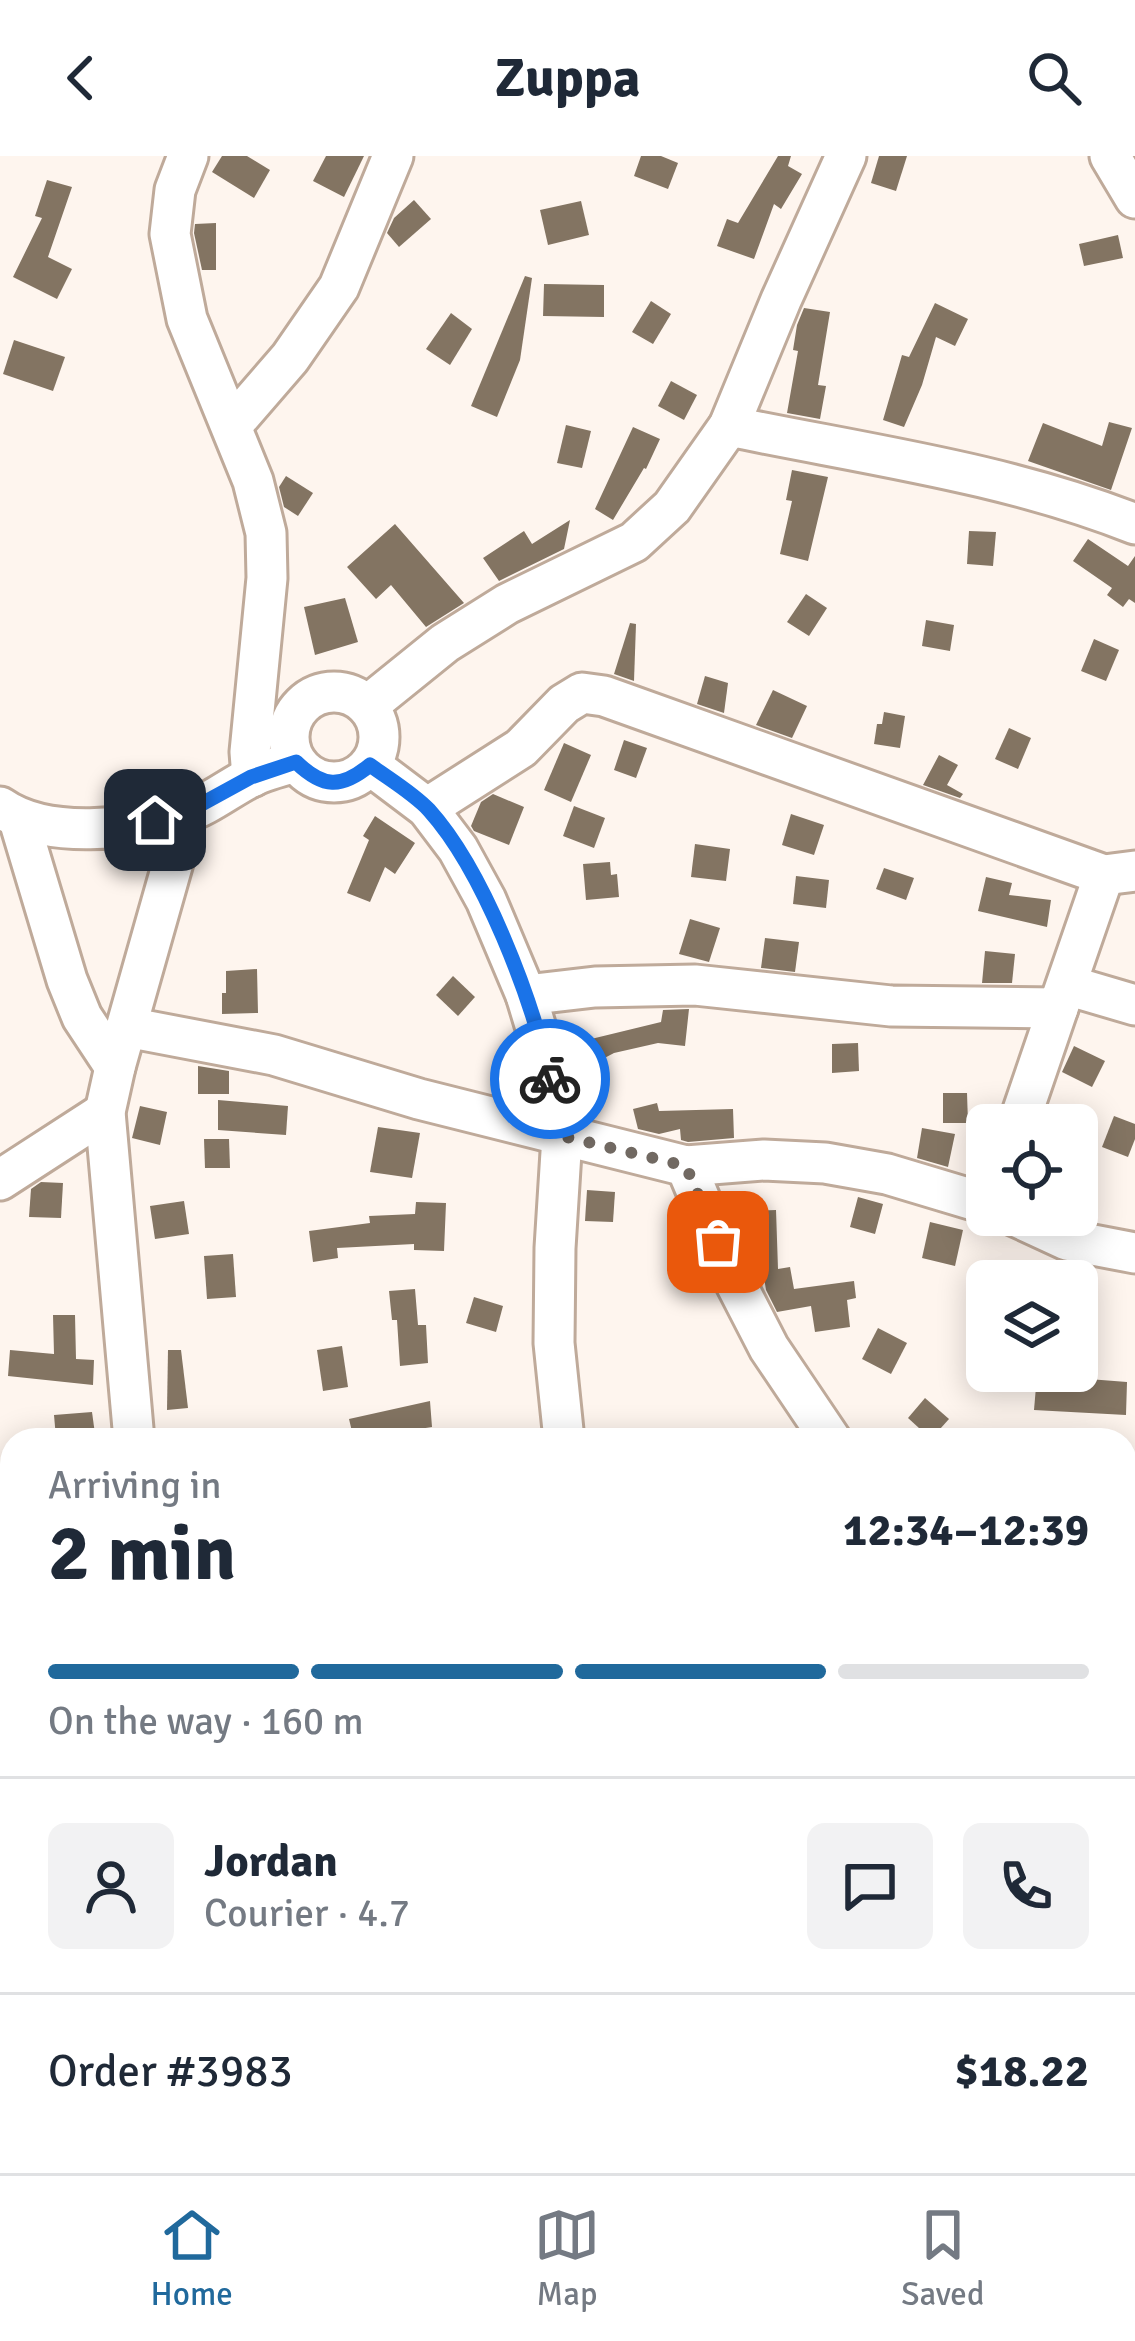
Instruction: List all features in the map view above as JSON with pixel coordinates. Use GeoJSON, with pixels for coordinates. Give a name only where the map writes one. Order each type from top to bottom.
{"type":"FeatureCollection","features":[{"type":"Feature","properties":{"kind":"street"},"geometry":{"type":"LineString","coordinates":[[188,156],[176,190],[170,234],[187,319],[253,481],[266,533],[251,777]]}},
{"type":"Feature","properties":{"kind":"street"},"geometry":{"type":"LineString","coordinates":[[232,425],[290,358],[339,287],[393,156]]}},
{"type":"Feature","properties":{"kind":"street"},"geometry":{"type":"LineString","coordinates":[[367,706],[445,643],[491,614],[634,542],[672,507],[729,426],[846,156]]}},
{"type":"Feature","properties":{"kind":"street"},"geometry":{"type":"LineString","coordinates":[[1109,156],[1135,198]]}},
{"type":"Feature","properties":{"kind":"street"},"geometry":{"type":"LineString","coordinates":[[729,426],[1011,484],[1082,503],[1135,524]]}},
{"type":"Feature","properties":{"kind":"street"},"geometry":{"type":"LineString","coordinates":[[338,692],[367,706],[376,719],[377,751],[370,765],[353,779],[332,783],[311,777],[296,762],[290,730],[306,702],[338,692]]}},
{"type":"Feature","properties":{"kind":"street"},"geometry":{"type":"LineString","coordinates":[[427,808],[521,748],[564,704],[582,693],[604,696],[1120,873],[1063,996],[1025,1104]]}},
{"type":"Feature","properties":{"kind":"street"},"geometry":{"type":"LineString","coordinates":[[9,814],[76,829],[124,827],[187,812],[251,777],[296,762]]}},
{"type":"Feature","properties":{"kind":"street"},"geometry":{"type":"LineString","coordinates":[[370,765],[427,808],[458,849],[486,900],[526,995],[546,1061],[562,1136],[554,1343],[563,1428]]}},
{"type":"Feature","properties":{"kind":"street"},"geometry":{"type":"LineString","coordinates":[[133,1428],[105,1112],[187,812]]}},
{"type":"Feature","properties":{"kind":"street"},"geometry":{"type":"LineString","coordinates":[[9,814],[82,1017],[115,1067]]}},
{"type":"Feature","properties":{"kind":"street"},"geometry":{"type":"LineString","coordinates":[[526,995],[595,987],[695,985],[892,1006],[1063,996],[1135,1005]]}},
{"type":"Feature","properties":{"kind":"street"},"geometry":{"type":"LineString","coordinates":[[127,1027],[274,1055],[419,1100],[686,1166],[764,1160],[825,1163],[886,1174],[966,1198]]}},
{"type":"Feature","properties":{"kind":"street"},"geometry":{"type":"LineString","coordinates":[[0,1180],[105,1112]]}},
{"type":"Feature","properties":{"kind":"street"},"geometry":{"type":"LineString","coordinates":[[686,1166],[734,1280],[769,1348],[823,1428]]}},
{"type":"Feature","properties":{"kind":"street"},"geometry":{"type":"LineString","coordinates":[[1058,1236],[1135,1253]]}},
{"type":"Feature","properties":{"kind":"building"},"geometry":{"type":"Polygon","coordinates":[[[222,156],[247,156],[270,170],[254,198],[212,172],[222,156]]]}},
{"type":"Feature","properties":{"kind":"building"},"geometry":{"type":"Polygon","coordinates":[[[326,156],[364,156],[344,197],[313,181],[326,156]]]}},
{"type":"Feature","properties":{"kind":"building"},"geometry":{"type":"Polygon","coordinates":[[[641,156],[661,156],[678,163],[668,189],[634,176],[641,156]]]}},
{"type":"Feature","properties":{"kind":"building"},"geometry":{"type":"Polygon","coordinates":[[[778,156],[791,156],[788,166],[802,174],[781,209],[774,204],[754,259],[717,246],[727,219],[738,223],[778,156]]]}},
{"type":"Feature","properties":{"kind":"building"},"geometry":{"type":"Polygon","coordinates":[[[879,156],[907,156],[896,191],[871,183],[879,156]]]}},
{"type":"Feature","properties":{"kind":"building"},"geometry":{"type":"Polygon","coordinates":[[[47,180],[72,187],[48,257],[72,269],[57,299],[13,277],[42,218],[35,216],[47,180]]]}},
{"type":"Feature","properties":{"kind":"building"},"geometry":{"type":"Polygon","coordinates":[[[414,200],[431,219],[399,247],[387,233],[394,218],[414,200]]]}},
{"type":"Feature","properties":{"kind":"building"},"geometry":{"type":"Polygon","coordinates":[[[581,201],[589,235],[548,245],[540,210],[581,201]]]}},
{"type":"Feature","properties":{"kind":"building"},"geometry":{"type":"Polygon","coordinates":[[[216,223],[216,270],[202,270],[195,224],[216,223]]]}},
{"type":"Feature","properties":{"kind":"building"},"geometry":{"type":"Polygon","coordinates":[[[1118,235],[1123,258],[1084,266],[1079,244],[1118,235]]]}},
{"type":"Feature","properties":{"kind":"building"},"geometry":{"type":"Polygon","coordinates":[[[525,276],[532,278],[520,360],[497,417],[471,406],[525,276]]]}},
{"type":"Feature","properties":{"kind":"building"},"geometry":{"type":"Polygon","coordinates":[[[544,284],[604,285],[604,317],[543,316],[544,284]]]}},
{"type":"Feature","properties":{"kind":"building"},"geometry":{"type":"Polygon","coordinates":[[[651,301],[671,314],[653,344],[632,332],[651,301]]]}},
{"type":"Feature","properties":{"kind":"building"},"geometry":{"type":"Polygon","coordinates":[[[935,303],[968,319],[955,346],[936,337],[904,427],[883,420],[902,355],[909,357],[935,303]]]}},
{"type":"Feature","properties":{"kind":"building"},"geometry":{"type":"Polygon","coordinates":[[[804,308],[830,312],[818,385],[826,386],[820,419],[787,413],[798,351],[793,350],[797,325],[804,308]]]}},
{"type":"Feature","properties":{"kind":"building"},"geometry":{"type":"Polygon","coordinates":[[[451,313],[472,329],[450,365],[426,349],[451,313]]]}},
{"type":"Feature","properties":{"kind":"building"},"geometry":{"type":"Polygon","coordinates":[[[14,340],[65,357],[53,391],[3,374],[14,340]]]}},
{"type":"Feature","properties":{"kind":"building"},"geometry":{"type":"Polygon","coordinates":[[[671,381],[697,395],[684,420],[658,406],[671,381]]]}},
{"type":"Feature","properties":{"kind":"building"},"geometry":{"type":"Polygon","coordinates":[[[1109,422],[1132,428],[1111,490],[1028,461],[1043,423],[1102,446],[1109,422]]]}},
{"type":"Feature","properties":{"kind":"building"},"geometry":{"type":"Polygon","coordinates":[[[566,425],[591,431],[582,468],[557,463],[566,425]]]}},
{"type":"Feature","properties":{"kind":"building"},"geometry":{"type":"Polygon","coordinates":[[[633,427],[660,439],[613,520],[595,509],[633,427]]]}},
{"type":"Feature","properties":{"kind":"building"},"geometry":{"type":"Polygon","coordinates":[[[792,470],[828,477],[808,561],[780,554],[792,501],[786,500],[792,470]]]}},
{"type":"Feature","properties":{"kind":"building"},"geometry":{"type":"Polygon","coordinates":[[[286,476],[313,493],[298,516],[284,507],[279,487],[286,476]]]}},
{"type":"Feature","properties":{"kind":"building"},"geometry":{"type":"Polygon","coordinates":[[[570,520],[564,549],[499,581],[483,558],[524,531],[532,544],[570,520]]]}},
{"type":"Feature","properties":{"kind":"building"},"geometry":{"type":"Polygon","coordinates":[[[395,524],[464,603],[426,627],[391,585],[376,599],[347,567],[395,524]]]}},
{"type":"Feature","properties":{"kind":"building"},"geometry":{"type":"Polygon","coordinates":[[[969,531],[996,532],[993,566],[967,564],[969,531]]]}},
{"type":"Feature","properties":{"kind":"building"},"geometry":{"type":"Polygon","coordinates":[[[1088,539],[1128,566],[1135,556],[1135,603],[1129,599],[1123,607],[1107,595],[1112,588],[1073,561],[1088,539]]]}},
{"type":"Feature","properties":{"kind":"building"},"geometry":{"type":"Polygon","coordinates":[[[806,594],[827,608],[809,636],[787,622],[806,594]]]}},
{"type":"Feature","properties":{"kind":"building"},"geometry":{"type":"Polygon","coordinates":[[[345,598],[358,642],[315,655],[304,607],[345,598]]]}},
{"type":"Feature","properties":{"kind":"building"},"geometry":{"type":"Polygon","coordinates":[[[926,620],[954,625],[950,651],[922,646],[926,620]]]}},
{"type":"Feature","properties":{"kind":"building"},"geometry":{"type":"Polygon","coordinates":[[[630,623],[636,624],[634,681],[614,674],[630,623]]]}},
{"type":"Feature","properties":{"kind":"building"},"geometry":{"type":"Polygon","coordinates":[[[1094,639],[1119,650],[1106,681],[1081,671],[1094,639]]]}},
{"type":"Feature","properties":{"kind":"building"},"geometry":{"type":"Polygon","coordinates":[[[705,676],[728,683],[724,713],[697,704],[705,676]]]}},
{"type":"Feature","properties":{"kind":"building"},"geometry":{"type":"Polygon","coordinates":[[[773,690],[807,706],[792,738],[756,725],[773,690]]]}},
{"type":"Feature","properties":{"kind":"building"},"geometry":{"type":"Polygon","coordinates":[[[884,712],[905,716],[900,748],[874,744],[884,712]]]}},
{"type":"Feature","properties":{"kind":"building"},"geometry":{"type":"Polygon","coordinates":[[[1009,728],[1031,738],[1018,769],[995,759],[1009,728]]]}},
{"type":"Feature","properties":{"kind":"building"},"geometry":{"type":"Polygon","coordinates":[[[624,740],[647,748],[636,778],[614,770],[624,740]]]}},
{"type":"Feature","properties":{"kind":"building"},"geometry":{"type":"Polygon","coordinates":[[[564,743],[591,755],[571,802],[544,790],[564,743]]]}},
{"type":"Feature","properties":{"kind":"building"},"geometry":{"type":"Polygon","coordinates":[[[939,755],[958,765],[947,785],[963,794],[960,798],[923,785],[939,755]]]}},
{"type":"Feature","properties":{"kind":"building"},"geometry":{"type":"Polygon","coordinates":[[[493,794],[524,807],[509,845],[471,826],[481,802],[493,794]]]}},
{"type":"Feature","properties":{"kind":"building"},"geometry":{"type":"Polygon","coordinates":[[[574,806],[605,818],[594,848],[563,836],[574,806]]]}},
{"type":"Feature","properties":{"kind":"building"},"geometry":{"type":"Polygon","coordinates":[[[791,814],[824,825],[814,855],[782,845],[791,814]]]}},
{"type":"Feature","properties":{"kind":"building"},"geometry":{"type":"Polygon","coordinates":[[[375,816],[415,843],[395,874],[385,867],[370,902],[347,893],[369,840],[363,836],[375,816]]]}},
{"type":"Feature","properties":{"kind":"building"},"geometry":{"type":"Polygon","coordinates":[[[695,844],[730,849],[726,881],[691,877],[695,844]]]}},
{"type":"Feature","properties":{"kind":"building"},"geometry":{"type":"Polygon","coordinates":[[[610,862],[611,875],[617,874],[619,897],[586,900],[583,864],[610,862]]]}},
{"type":"Feature","properties":{"kind":"building"},"geometry":{"type":"Polygon","coordinates":[[[884,868],[914,878],[906,900],[876,889],[884,868]]]}},
{"type":"Feature","properties":{"kind":"building"},"geometry":{"type":"Polygon","coordinates":[[[796,876],[829,880],[826,908],[793,904],[796,876]]]}},
{"type":"Feature","properties":{"kind":"building"},"geometry":{"type":"Polygon","coordinates":[[[986,877],[1012,883],[1009,895],[1051,900],[1047,927],[978,911],[986,877]]]}},
{"type":"Feature","properties":{"kind":"building"},"geometry":{"type":"Polygon","coordinates":[[[690,919],[720,928],[709,962],[679,954],[690,919]]]}},
{"type":"Feature","properties":{"kind":"building"},"geometry":{"type":"Polygon","coordinates":[[[765,938],[799,942],[795,972],[761,968],[765,938]]]}},
{"type":"Feature","properties":{"kind":"building"},"geometry":{"type":"Polygon","coordinates":[[[985,951],[1015,954],[1012,983],[982,983],[985,951]]]}},
{"type":"Feature","properties":{"kind":"building"},"geometry":{"type":"Polygon","coordinates":[[[257,969],[258,1013],[222,1014],[226,971],[257,969]]]}},
{"type":"Feature","properties":{"kind":"building"},"geometry":{"type":"Polygon","coordinates":[[[453,976],[475,997],[458,1016],[436,995],[453,976]]]}},
{"type":"Feature","properties":{"kind":"building"},"geometry":{"type":"Polygon","coordinates":[[[689,1009],[685,1046],[658,1043],[614,1053],[574,1074],[567,1048],[586,1038],[661,1022],[663,1010],[689,1009]]]}},
{"type":"Feature","properties":{"kind":"building"},"geometry":{"type":"Polygon","coordinates":[[[858,1043],[859,1071],[832,1073],[832,1044],[858,1043]]]}},
{"type":"Feature","properties":{"kind":"building"},"geometry":{"type":"Polygon","coordinates":[[[1074,1046],[1105,1061],[1092,1087],[1062,1072],[1074,1046]]]}},
{"type":"Feature","properties":{"kind":"building"},"geometry":{"type":"Polygon","coordinates":[[[198,1066],[229,1071],[229,1094],[198,1094],[198,1066]]]}},
{"type":"Feature","properties":{"kind":"building"},"geometry":{"type":"Polygon","coordinates":[[[943,1093],[967,1093],[966,1123],[943,1123],[943,1093]]]}},
{"type":"Feature","properties":{"kind":"building"},"geometry":{"type":"Polygon","coordinates":[[[218,1100],[288,1106],[286,1135],[218,1130],[218,1100]]]}},
{"type":"Feature","properties":{"kind":"building"},"geometry":{"type":"Polygon","coordinates":[[[657,1103],[659,1111],[733,1109],[734,1138],[688,1142],[681,1140],[680,1129],[659,1134],[638,1129],[633,1109],[657,1103]]]}},
{"type":"Feature","properties":{"kind":"building"},"geometry":{"type":"Polygon","coordinates":[[[140,1106],[167,1112],[160,1145],[132,1138],[140,1106]]]}},
{"type":"Feature","properties":{"kind":"building"},"geometry":{"type":"Polygon","coordinates":[[[1114,1116],[1135,1124],[1128,1157],[1102,1147],[1114,1116]]]}},
{"type":"Feature","properties":{"kind":"building"},"geometry":{"type":"Polygon","coordinates":[[[378,1127],[420,1133],[412,1178],[370,1172],[378,1127]]]}},
{"type":"Feature","properties":{"kind":"building"},"geometry":{"type":"Polygon","coordinates":[[[922,1128],[955,1134],[948,1167],[917,1158],[922,1128]]]}},
{"type":"Feature","properties":{"kind":"building"},"geometry":{"type":"Polygon","coordinates":[[[204,1139],[229,1139],[230,1168],[205,1168],[204,1139]]]}},
{"type":"Feature","properties":{"kind":"building"},"geometry":{"type":"Polygon","coordinates":[[[41,1182],[63,1183],[61,1218],[29,1217],[31,1189],[41,1182]]]}},
{"type":"Feature","properties":{"kind":"building"},"geometry":{"type":"Polygon","coordinates":[[[587,1190],[615,1192],[613,1222],[585,1221],[587,1190]]]}},
{"type":"Feature","properties":{"kind":"building"},"geometry":{"type":"Polygon","coordinates":[[[858,1197],[883,1204],[875,1234],[850,1227],[858,1197]]]}},
{"type":"Feature","properties":{"kind":"building"},"geometry":{"type":"Polygon","coordinates":[[[184,1201],[189,1234],[155,1239],[150,1206],[184,1201]]]}},
{"type":"Feature","properties":{"kind":"building"},"geometry":{"type":"Polygon","coordinates":[[[416,1202],[446,1203],[444,1251],[414,1250],[414,1244],[337,1248],[338,1258],[313,1262],[309,1231],[370,1223],[369,1216],[415,1214],[416,1202]]]}},
{"type":"Feature","properties":{"kind":"building"},"geometry":{"type":"Polygon","coordinates":[[[776,1210],[778,1269],[790,1267],[794,1289],[854,1281],[856,1298],[847,1300],[850,1327],[815,1332],[811,1306],[777,1312],[766,1290],[759,1246],[752,1246],[751,1211],[776,1210]]]}},
{"type":"Feature","properties":{"kind":"building"},"geometry":{"type":"Polygon","coordinates":[[[930,1222],[963,1230],[955,1266],[922,1258],[930,1222]]]}},
{"type":"Feature","properties":{"kind":"building"},"geometry":{"type":"Polygon","coordinates":[[[233,1254],[236,1297],[207,1299],[204,1256],[233,1254]]]}},
{"type":"Feature","properties":{"kind":"building"},"geometry":{"type":"Polygon","coordinates":[[[415,1289],[418,1325],[426,1325],[428,1363],[400,1366],[397,1320],[392,1320],[389,1291],[415,1289]]]}},
{"type":"Feature","properties":{"kind":"building"},"geometry":{"type":"Polygon","coordinates":[[[474,1297],[503,1306],[496,1332],[466,1323],[474,1297]]]}},
{"type":"Feature","properties":{"kind":"building"},"geometry":{"type":"Polygon","coordinates":[[[53,1315],[75,1315],[76,1359],[94,1360],[93,1385],[8,1376],[10,1350],[54,1354],[53,1315]]]}},
{"type":"Feature","properties":{"kind":"building"},"geometry":{"type":"Polygon","coordinates":[[[878,1328],[907,1343],[891,1374],[862,1359],[878,1328]]]}},
{"type":"Feature","properties":{"kind":"building"},"geometry":{"type":"Polygon","coordinates":[[[342,1346],[348,1387],[323,1391],[317,1350],[342,1346]]]}},
{"type":"Feature","properties":{"kind":"building"},"geometry":{"type":"Polygon","coordinates":[[[168,1350],[181,1350],[188,1408],[167,1410],[168,1350]]]}},
{"type":"Feature","properties":{"kind":"building"},"geometry":{"type":"Polygon","coordinates":[[[1098,1380],[1127,1382],[1126,1415],[1034,1410],[1036,1392],[1098,1392],[1098,1380]]]}},
{"type":"Feature","properties":{"kind":"building"},"geometry":{"type":"Polygon","coordinates":[[[925,1398],[949,1419],[941,1428],[919,1428],[908,1418],[925,1398]]]}},
{"type":"Feature","properties":{"kind":"building"},"geometry":{"type":"Polygon","coordinates":[[[430,1401],[432,1427],[351,1428],[349,1419],[430,1401]]]}},
{"type":"Feature","properties":{"kind":"building"},"geometry":{"type":"Polygon","coordinates":[[[92,1412],[94,1428],[55,1428],[54,1415],[92,1412]]]}},
{"type":"Feature","properties":{"kind":"way so far"},"geometry":{"type":"LineString","coordinates":[[550,1079],[562,1136],[686,1166],[718,1242]]}},
{"type":"Feature","properties":{"kind":"route"},"geometry":{"type":"LineString","coordinates":[[155,820],[187,812],[251,777],[296,762],[311,777],[332,783],[353,779],[370,765],[427,808],[458,849],[486,900],[526,995],[550,1079]]}}]}
